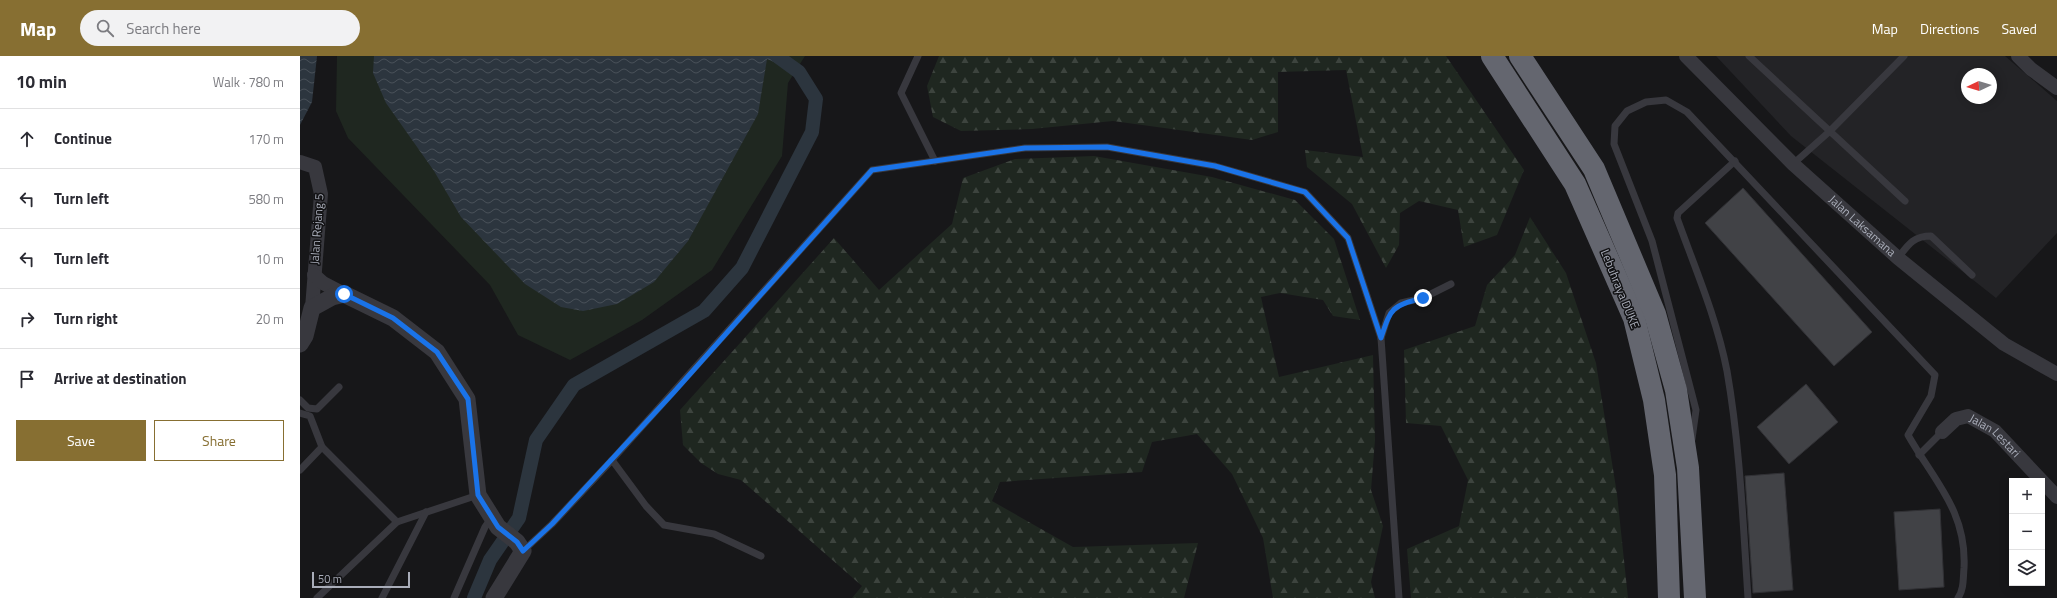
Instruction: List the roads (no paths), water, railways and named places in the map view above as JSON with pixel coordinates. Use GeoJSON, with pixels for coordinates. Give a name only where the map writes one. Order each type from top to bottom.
{"type":"FeatureCollection","features":[{"type":"Feature","properties":{"kind":"highway","name":"Lebuhraya DUKE"},"geometry":{"type":"LineString","coordinates":[[1492,56],[1575,184],[1634,318],[1654,400],[1665,475],[1669,598]]}},
{"type":"Feature","properties":{"kind":"highway","name":"Lebuhraya DUKE"},"geometry":{"type":"LineString","coordinates":[[1520,56],[1594,169],[1655,314],[1676,390],[1688,468],[1695,598]]}},
{"type":"Feature","properties":{"kind":"street","name":"Jalan Laksamana"},"geometry":{"type":"LineString","coordinates":[[1686,56],[1793,164],[1898,258],[2004,344],[2057,374]]}},
{"type":"Feature","properties":{"kind":"street"},"geometry":{"type":"LineString","coordinates":[[2018,56],[2031,69],[2057,88]]}},
{"type":"Feature","properties":{"kind":"street","name":"Jalan Rejang 5"},"geometry":{"type":"LineString","coordinates":[[300,162],[316,167],[322,194],[312,308]]}},
{"type":"Feature","properties":{"kind":"street"},"geometry":{"type":"LineString","coordinates":[[314,275],[323,283],[393,318],[437,352],[468,399],[478,495],[495,522],[520,546],[494,598]]}},
{"type":"Feature","properties":{"kind":"street"},"geometry":{"type":"LineString","coordinates":[[300,344],[305,336],[312,308],[332,297],[344,294]]}},
{"type":"Feature","properties":{"kind":"street","name":"Jalan Lestari"},"geometry":{"type":"LineString","coordinates":[[1942,432],[1956,419],[1968,416],[1995,431],[2057,497]]}},
{"type":"Feature","properties":{"kind":"lane"},"geometry":{"type":"LineString","coordinates":[[918,56],[901,93],[935,161]]}},
{"type":"Feature","properties":{"kind":"lane"},"geometry":{"type":"LineString","coordinates":[[1749,56],[1905,201]]}},
{"type":"Feature","properties":{"kind":"lane"},"geometry":{"type":"LineString","coordinates":[[1793,164],[1830,131],[1904,56]]}},
{"type":"Feature","properties":{"kind":"lane"},"geometry":{"type":"LineString","coordinates":[[1688,468],[1696,410],[1652,241],[1614,144],[1615,126],[1628,111],[1646,102],[1666,100],[1687,112],[1735,161],[1934,375],[1931,396],[1908,435],[1919,455],[1937,480],[1957,516],[1965,550],[1963,591],[1958,598]]}},
{"type":"Feature","properties":{"kind":"lane"},"geometry":{"type":"LineString","coordinates":[[520,546],[552,524],[612,460],[872,170],[1025,148],[1107,147],[1215,166],[1305,192],[1348,238],[1381,338],[1399,598]]}},
{"type":"Feature","properties":{"kind":"lane"},"geometry":{"type":"LineString","coordinates":[[1735,161],[1678,213],[1677,218],[1715,324],[1727,371],[1738,465],[1748,598]]}},
{"type":"Feature","properties":{"kind":"lane"},"geometry":{"type":"LineString","coordinates":[[1898,258],[1908,245],[1916,238],[1921,236],[1931,236],[1972,275]]}},
{"type":"Feature","properties":{"kind":"lane"},"geometry":{"type":"LineString","coordinates":[[1381,338],[1389,313],[1401,304],[1423,298],[1451,284]]}},
{"type":"Feature","properties":{"kind":"lane"},"geometry":{"type":"LineString","coordinates":[[300,400],[308,408],[317,410],[339,388]]}},
{"type":"Feature","properties":{"kind":"lane"},"geometry":{"type":"LineString","coordinates":[[300,412],[310,416],[322,447],[397,522]]}},
{"type":"Feature","properties":{"kind":"lane"},"geometry":{"type":"LineString","coordinates":[[1919,455],[1942,432]]}},
{"type":"Feature","properties":{"kind":"lane"},"geometry":{"type":"LineString","coordinates":[[300,470],[322,447]]}},
{"type":"Feature","properties":{"kind":"lane"},"geometry":{"type":"LineString","coordinates":[[612,460],[646,506],[664,525],[714,534],[761,556]]}},
{"type":"Feature","properties":{"kind":"lane"},"geometry":{"type":"LineString","coordinates":[[317,598],[397,522],[478,495]]}},
{"type":"Feature","properties":{"kind":"lane"},"geometry":{"type":"LineString","coordinates":[[382,598],[426,512]]}},
{"type":"Feature","properties":{"kind":"lane"},"geometry":{"type":"LineString","coordinates":[[454,598],[485,527],[495,522]]}},
{"type":"Feature","properties":{"kind":"water"},"geometry":{"type":"Polygon","coordinates":[[[300,56],[317,56],[312,102],[300,125],[300,56]]]}},
{"type":"Feature","properties":{"kind":"water"},"geometry":{"type":"Polygon","coordinates":[[[374,56],[789,56],[781,65],[767,59],[758,114],[688,241],[654,282],[617,304],[583,311],[561,307],[525,284],[461,217],[434,171],[386,103],[373,73],[374,56]]]}},
{"type":"Feature","properties":{"kind":"waterway"},"geometry":{"type":"LineString","coordinates":[[474,598],[490,560],[519,518],[536,440],[574,385],[704,311],[742,268],[812,132],[816,99],[799,72],[777,56]]}}]}
